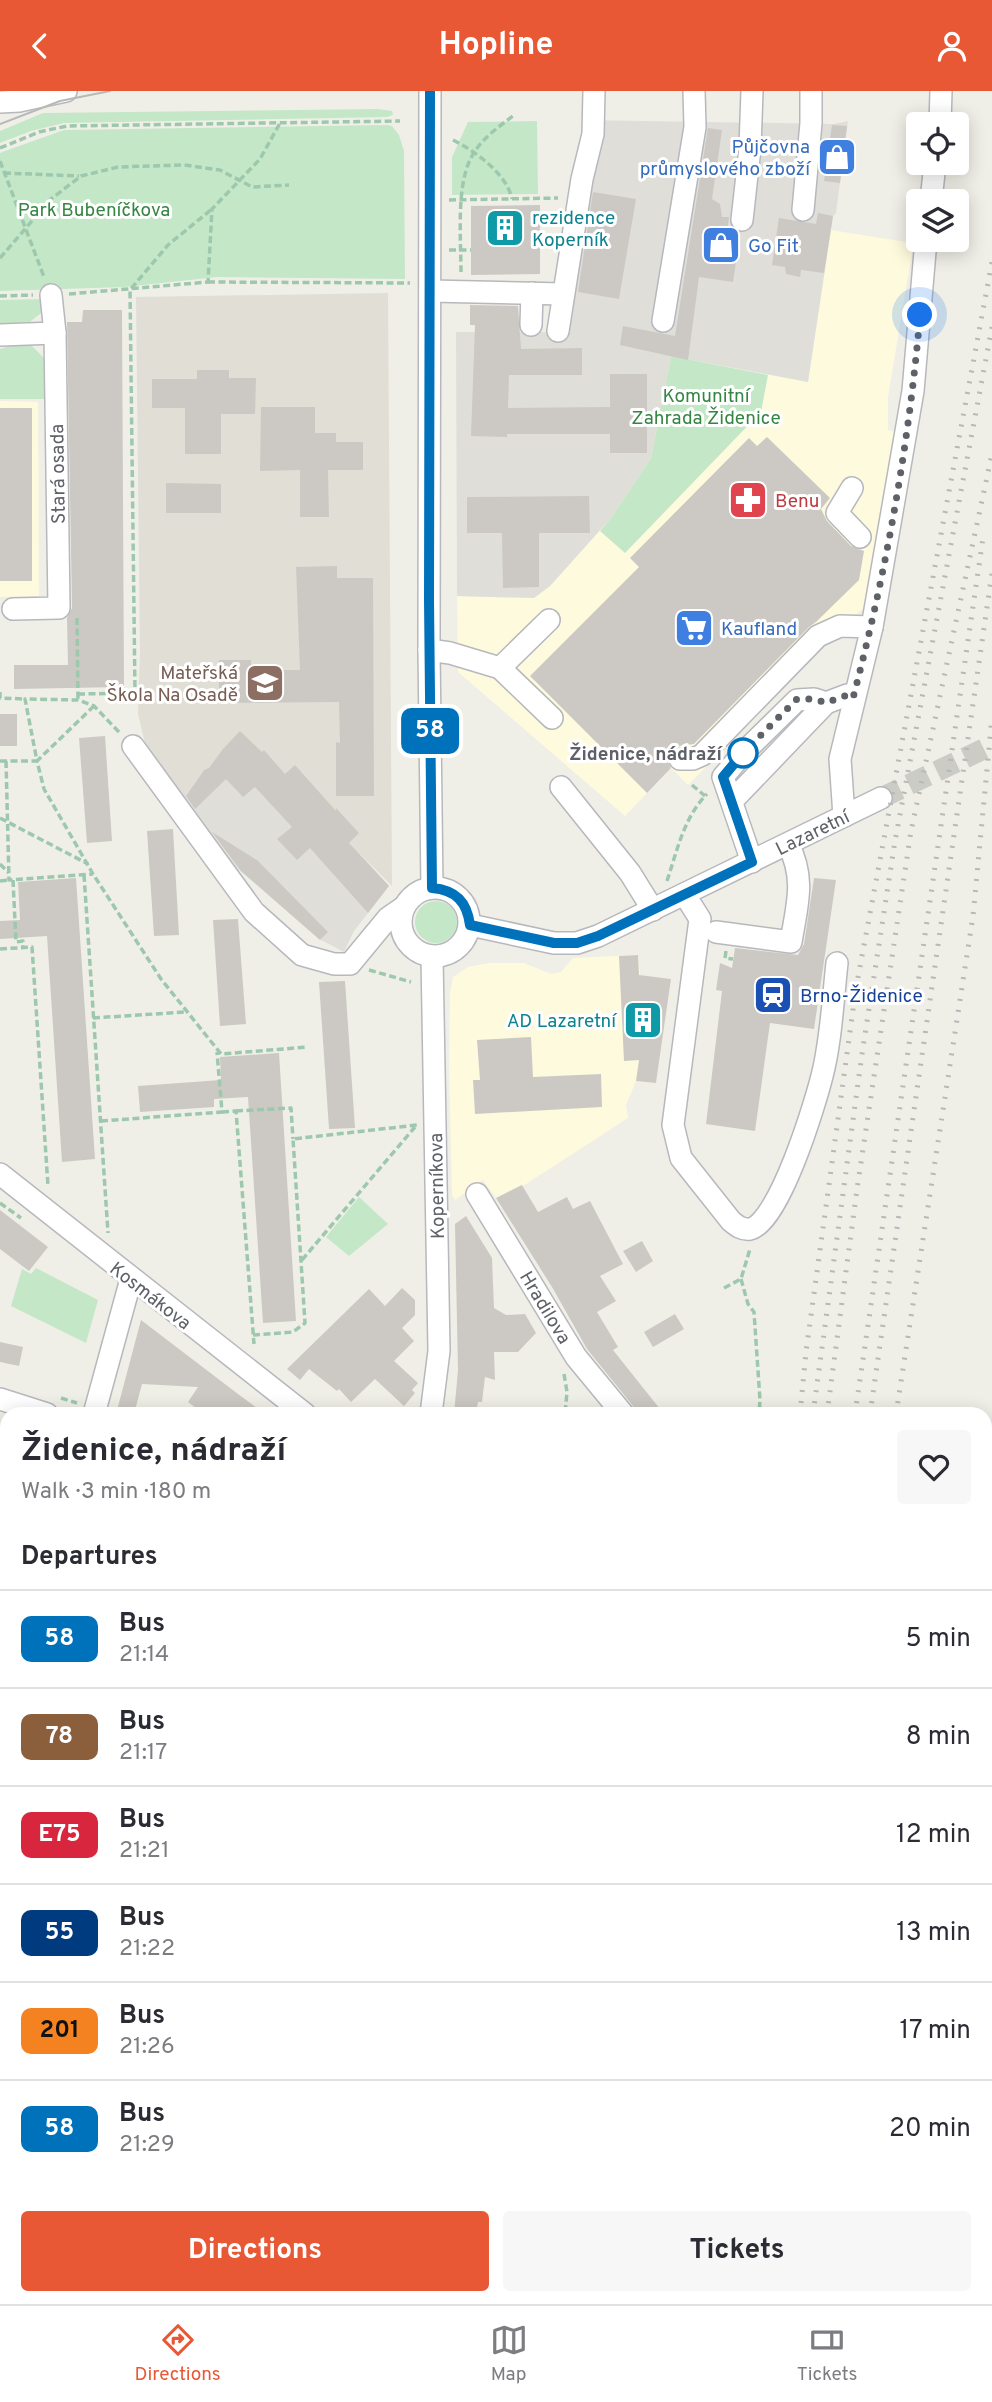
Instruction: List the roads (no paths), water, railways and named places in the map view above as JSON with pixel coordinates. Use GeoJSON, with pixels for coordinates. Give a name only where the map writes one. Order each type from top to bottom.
{"type":"FeatureCollection","features":[{"type":"Feature","properties":{"kind":"street"},"geometry":{"type":"LineString","coordinates":[[0,102],[19,101],[66,91]]}},
{"type":"Feature","properties":{"kind":"street"},"geometry":{"type":"LineString","coordinates":[[430,91],[429,650],[432,888]]}},
{"type":"Feature","properties":{"kind":"street"},"geometry":{"type":"LineString","coordinates":[[558,331],[582,179],[593,134],[594,91]]}},
{"type":"Feature","properties":{"kind":"street"},"geometry":{"type":"LineString","coordinates":[[663,321],[695,127],[694,91]]}},
{"type":"Feature","properties":{"kind":"street"},"geometry":{"type":"LineString","coordinates":[[742,220],[750,158],[752,91]]}},
{"type":"Feature","properties":{"kind":"street"},"geometry":{"type":"LineString","coordinates":[[803,210],[811,123],[811,91]]}},
{"type":"Feature","properties":{"kind":"street"},"geometry":{"type":"LineString","coordinates":[[940,112],[941,91]]}},
{"type":"Feature","properties":{"kind":"street"},"geometry":{"type":"LineString","coordinates":[[844,816],[840,759],[872,627],[913,391],[925,252]]}},
{"type":"Feature","properties":{"kind":"street"},"geometry":{"type":"LineString","coordinates":[[430,291],[564,295]]}},
{"type":"Feature","properties":{"kind":"street"},"geometry":{"type":"LineString","coordinates":[[531,325],[532,293]]}},
{"type":"Feature","properties":{"kind":"street","name":"Stará osada"},"geometry":{"type":"LineString","coordinates":[[13,609],[59,608],[55,333],[51,295]]}},
{"type":"Feature","properties":{"kind":"street"},"geometry":{"type":"LineString","coordinates":[[0,335],[55,333]]}},
{"type":"Feature","properties":{"kind":"street"},"geometry":{"type":"LineString","coordinates":[[852,488],[837,513],[860,537]]}},
{"type":"Feature","properties":{"kind":"street"},"geometry":{"type":"LineString","coordinates":[[500,668],[549,620]]}},
{"type":"Feature","properties":{"kind":"street"},"geometry":{"type":"LineString","coordinates":[[680,759],[693,759],[702,755],[818,635],[840,626],[872,627]]}},
{"type":"Feature","properties":{"kind":"street"},"geometry":{"type":"LineString","coordinates":[[429,650],[450,653],[500,668],[552,718]]}},
{"type":"Feature","properties":{"kind":"street"},"geometry":{"type":"LineString","coordinates":[[732,801],[826,703],[847,695],[853,698]]}},
{"type":"Feature","properties":{"kind":"street"},"geometry":{"type":"LineString","coordinates":[[752,862],[723,777],[797,699],[814,699],[826,703]]}},
{"type":"Feature","properties":{"kind":"street"},"geometry":{"type":"LineString","coordinates":[[133,746],[254,912],[302,955],[334,964],[350,964],[372,937],[388,918],[421,891],[432,888],[455,894],[464,903],[468,913],[470,925],[461,945],[442,956],[422,954],[406,941],[391,935],[372,937]]}},
{"type":"Feature","properties":{"kind":"street"},"geometry":{"type":"LineString","coordinates":[[561,787],[629,873],[653,910]]}},
{"type":"Feature","properties":{"kind":"street","name":"Lazaretní"},"geometry":{"type":"LineString","coordinates":[[470,925],[554,943],[577,943],[653,910],[674,893],[752,862],[881,798]]}},
{"type":"Feature","properties":{"kind":"street"},"geometry":{"type":"LineString","coordinates":[[716,932],[791,942],[799,894],[797,862],[788,844]]}},
{"type":"Feature","properties":{"kind":"street"},"geometry":{"type":"LineString","coordinates":[[674,893],[700,919],[673,1125],[681,1158],[731,1221],[740,1228],[749,1229],[758,1225],[769,1215],[799,1151],[823,1074],[837,963]]}},
{"type":"Feature","properties":{"kind":"street"},"geometry":{"type":"LineString","coordinates":[[404,907],[401,929],[406,941]]}},
{"type":"Feature","properties":{"kind":"street","name":"Koperníkova"},"geometry":{"type":"LineString","coordinates":[[432,957],[439,1351],[432,1407]]}},
{"type":"Feature","properties":{"kind":"street","name":"Kosmákova"},"geometry":{"type":"LineString","coordinates":[[0,1174],[295,1407]]}},
{"type":"Feature","properties":{"kind":"street","name":"Hradilova"},"geometry":{"type":"LineString","coordinates":[[477,1194],[576,1357],[617,1407]]}},
{"type":"Feature","properties":{"kind":"street"},"geometry":{"type":"LineString","coordinates":[[88,1407],[131,1279]]}},
{"type":"Feature","properties":{"kind":"street"},"geometry":{"type":"LineString","coordinates":[[0,1399],[53,1406]]}},
{"type":"Feature","properties":{"kind":"tunnel"},"geometry":{"type":"LineString","coordinates":[[881,798],[992,745]]}},
{"type":"Feature","properties":{"kind":"tram line"},"geometry":{"type":"LineString","coordinates":[[0,124],[60,101],[110,91]]}},
{"type":"Feature","properties":{"kind":"railway"},"geometry":{"type":"LineString","coordinates":[[801,1407],[856,988],[992,262]]}},
{"type":"Feature","properties":{"kind":"railway"},"geometry":{"type":"LineString","coordinates":[[814,1407],[862,1054],[895,841],[992,327]]}},
{"type":"Feature","properties":{"kind":"railway"},"geometry":{"type":"LineString","coordinates":[[828,1407],[857,1189],[911,831],[992,454]]}},
{"type":"Feature","properties":{"kind":"railway"},"geometry":{"type":"LineString","coordinates":[[856,1407],[983,538]]}},
{"type":"Feature","properties":{"kind":"railway"},"geometry":{"type":"LineString","coordinates":[[871,1407],[992,573]]}},
{"type":"Feature","properties":{"kind":"railway"},"geometry":{"type":"LineString","coordinates":[[897,1407],[973,916],[992,717]]}},
{"type":"Feature","properties":{"kind":"place","name":"Půjčovna průmyslového zboží"},"geometry":{"type":"Point","coordinates":[837,157]}},
{"type":"Feature","properties":{"kind":"place","name":"rezidence Koperník"},"geometry":{"type":"Point","coordinates":[505,228]}},
{"type":"Feature","properties":{"kind":"place","name":"Go Fit"},"geometry":{"type":"Point","coordinates":[721,245]}},
{"type":"Feature","properties":{"kind":"place","name":"Benu"},"geometry":{"type":"Point","coordinates":[748,500]}},
{"type":"Feature","properties":{"kind":"place","name":"Kaufland"},"geometry":{"type":"Point","coordinates":[694,628]}},
{"type":"Feature","properties":{"kind":"place","name":"Mateřská Škola Na Osadě"},"geometry":{"type":"Point","coordinates":[265,683]}},
{"type":"Feature","properties":{"kind":"place","name":"Židenice, nádraží"},"geometry":{"type":"Point","coordinates":[743,753]}},
{"type":"Feature","properties":{"kind":"place","name":"Brno-Židenice"},"geometry":{"type":"Point","coordinates":[773,995]}},
{"type":"Feature","properties":{"kind":"place","name":"AD Lazaretní"},"geometry":{"type":"Point","coordinates":[643,1020]}},
{"type":"Feature","properties":{"kind":"park label","name":"Park Bubeníčkova"},"geometry":{"type":"Point","coordinates":[94,209]}},
{"type":"Feature","properties":{"kind":"park label","name":"Komunitní Zahrada Židenice"},"geometry":{"type":"Point","coordinates":[706,406]}}]}
